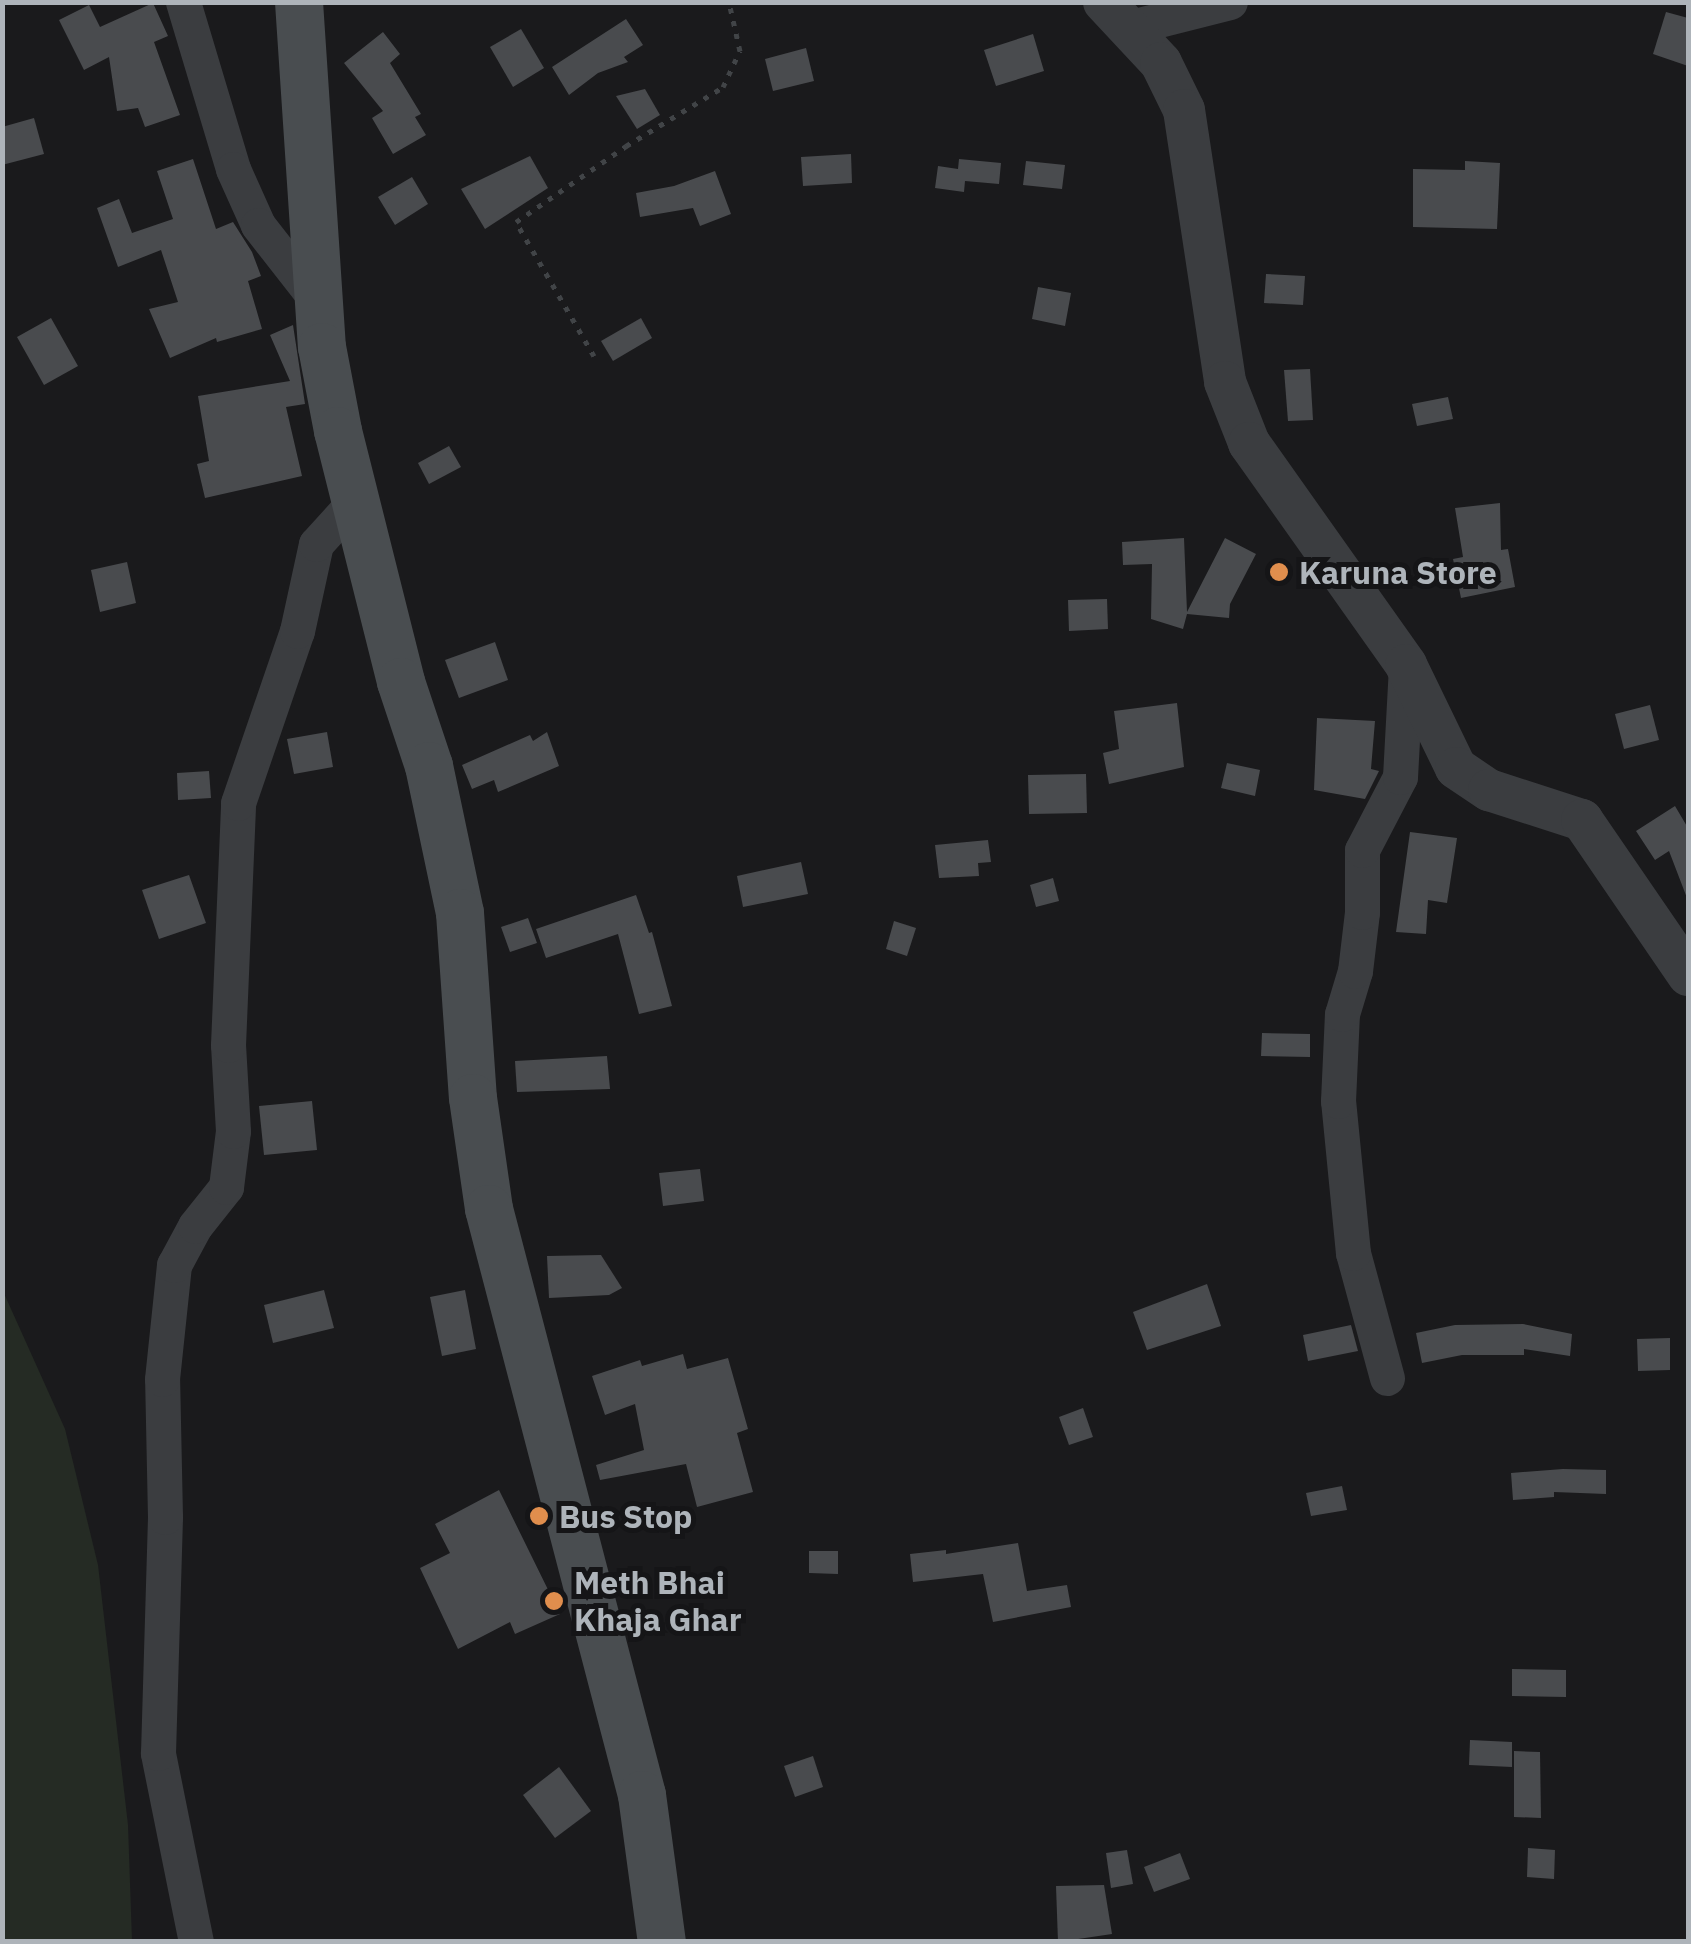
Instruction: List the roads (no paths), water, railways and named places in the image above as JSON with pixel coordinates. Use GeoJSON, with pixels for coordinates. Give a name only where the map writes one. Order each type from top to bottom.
{"type":"FeatureCollection","features":[{"type":"Feature","properties":{"kind":"main road"},"geometry":{"type":"LineString","coordinates":[[299,2],[315,298],[338,431],[402,682],[428,766],[460,913],[473,1098],[490,1209],[642,1795],[662,1942]]}},
{"type":"Feature","properties":{"kind":"street"},"geometry":{"type":"LineString","coordinates":[[183,2],[233,168],[258,225],[315,298]]}},
{"type":"Feature","properties":{"kind":"street"},"geometry":{"type":"LineString","coordinates":[[1118,15],[1230,2]]}},
{"type":"Feature","properties":{"kind":"street"},"geometry":{"type":"LineString","coordinates":[[1118,15],[1161,63],[1184,110],[1225,382],[1236,417],[1406,665],[1456,768],[1490,790],[1582,820],[1688,976]]}},
{"type":"Feature","properties":{"kind":"street"},"geometry":{"type":"LineString","coordinates":[[196,1942],[158,1753],[165,1518],[162,1379],[174,1265],[195,1226],[226,1187],[233,1130],[228,1045],[238,803],[297,630],[316,544],[355,501]]}},
{"type":"Feature","properties":{"kind":"street"},"geometry":{"type":"LineString","coordinates":[[1387,1378],[1353,1253],[1338,1101],[1342,1014],[1355,971],[1362,912],[1362,850],[1400,777],[1406,665]]}},
{"type":"Feature","properties":{"kind":"place","name":"Karuna Store"},"geometry":{"type":"Point","coordinates":[1279,572]}},
{"type":"Feature","properties":{"kind":"place","name":"Bus Stop"},"geometry":{"type":"Point","coordinates":[539,1516]}},
{"type":"Feature","properties":{"kind":"place","name":"Meth Bhai Khaja Ghar"},"geometry":{"type":"Point","coordinates":[554,1601]}}]}
